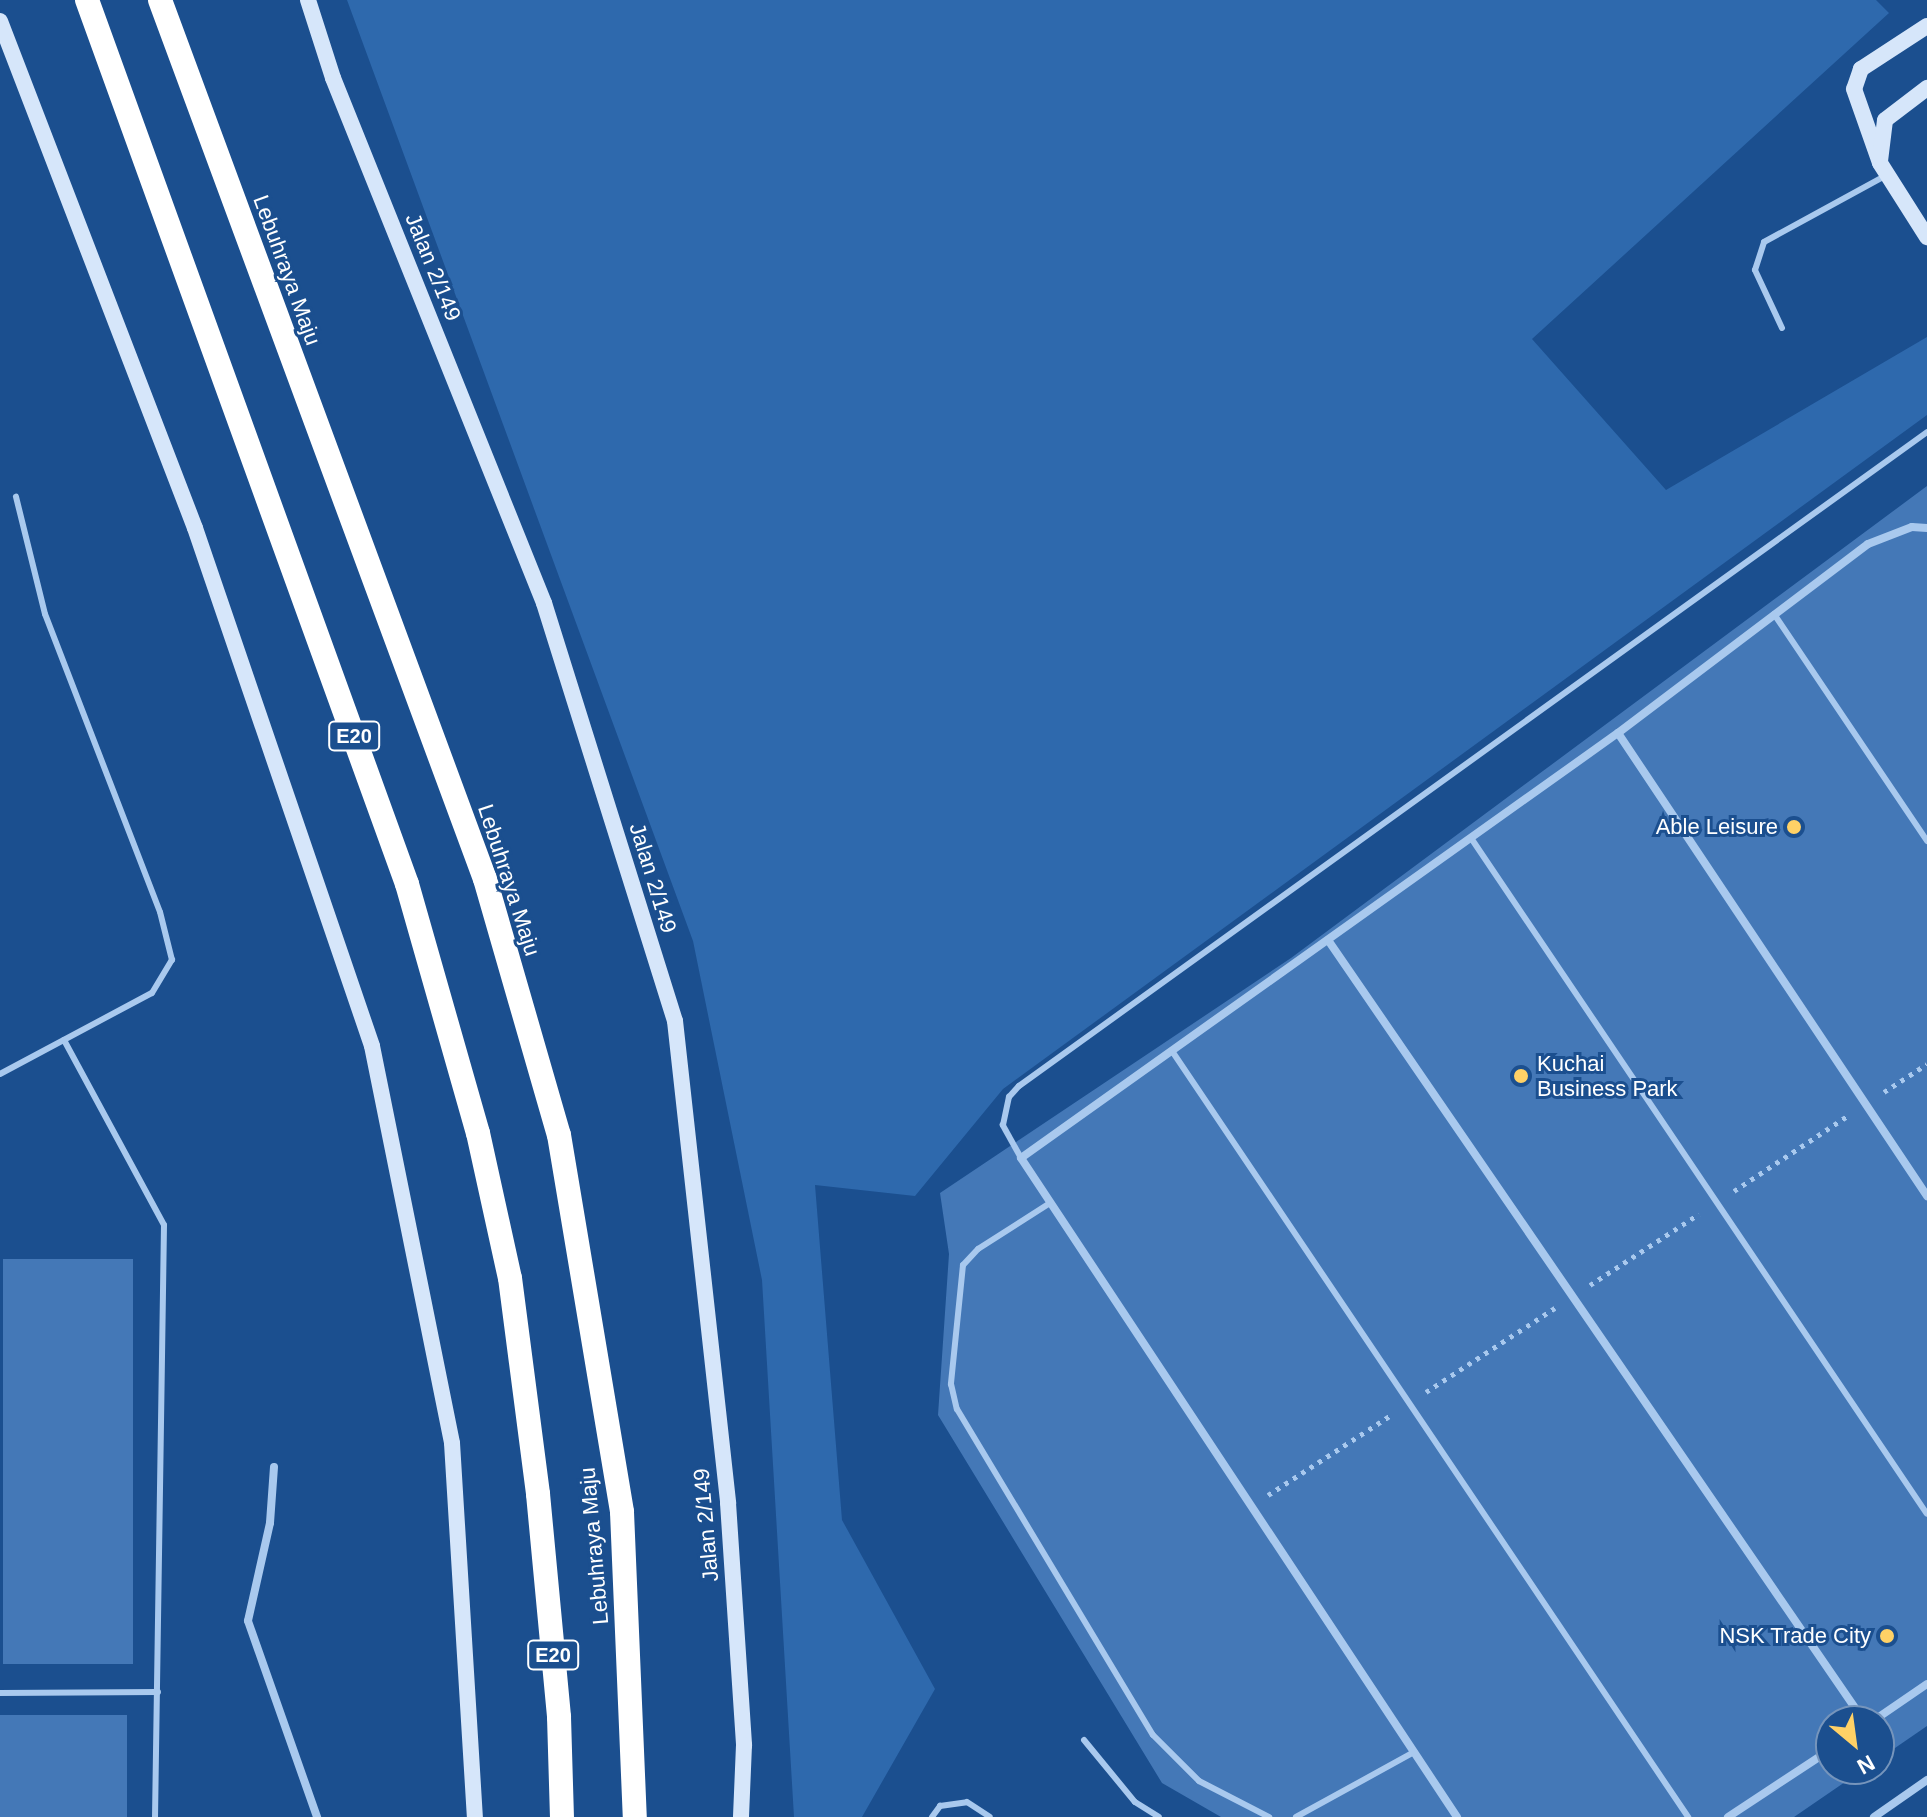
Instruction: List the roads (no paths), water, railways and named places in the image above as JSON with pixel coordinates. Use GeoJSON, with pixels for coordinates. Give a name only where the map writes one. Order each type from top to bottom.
{"type":"FeatureCollection","features":[{"type":"Feature","properties":{"kind":"highway","name":"E20"},"geometry":{"type":"LineString","coordinates":[[87,0],[407,884],[478,1133],[510,1278],[538,1494],[559,1717],[562,1817]]}},
{"type":"Feature","properties":{"kind":"highway","name":"Lebuhraya Maju"},"geometry":{"type":"LineString","coordinates":[[160,0],[485,879],[559,1135],[622,1512],[635,1817]]}},
{"type":"Feature","properties":{"kind":"main road","name":"Jalan 2/149"},"geometry":{"type":"LineString","coordinates":[[308,0],[333,78],[544,603],[675,1021],[728,1503],[744,1745],[741,1817]]}},
{"type":"Feature","properties":{"kind":"main road"},"geometry":{"type":"LineString","coordinates":[[0,21],[195,528],[372,1046],[452,1443],[475,1817]]}},
{"type":"Feature","properties":{"kind":"main road"},"geometry":{"type":"LineString","coordinates":[[1927,26],[1861,69],[1854,89],[1884,169],[1927,237]]}},
{"type":"Feature","properties":{"kind":"main road"},"geometry":{"type":"LineString","coordinates":[[1884,169],[1885,120],[1927,88]]}},
{"type":"Feature","properties":{"kind":"street"},"geometry":{"type":"LineString","coordinates":[[1457,1817],[1021,1158],[1618,733],[1868,544],[1912,527],[1927,528]]}},
{"type":"Feature","properties":{"kind":"street"},"geometry":{"type":"LineString","coordinates":[[1618,733],[1927,1196]]}},
{"type":"Feature","properties":{"kind":"street"},"geometry":{"type":"LineString","coordinates":[[1328,940],[1853,1705]]}},
{"type":"Feature","properties":{"kind":"street"},"geometry":{"type":"LineString","coordinates":[[274,1467],[270,1523],[248,1621],[317,1817]]}},
{"type":"Feature","properties":{"kind":"street"},"geometry":{"type":"LineString","coordinates":[[1895,1706],[1927,1684]]}},
{"type":"Feature","properties":{"kind":"street"},"geometry":{"type":"LineString","coordinates":[[1728,1817],[1815,1760]]}},
{"type":"Feature","properties":{"kind":"street"},"geometry":{"type":"LineString","coordinates":[[1874,1817],[1927,1780]]}},
{"type":"Feature","properties":{"kind":"lane"},"geometry":{"type":"LineString","coordinates":[[1782,328],[1755,270],[1764,242],[1884,169]]}},
{"type":"Feature","properties":{"kind":"lane"},"geometry":{"type":"LineString","coordinates":[[1021,1158],[1003,1125],[1009,1097],[1019,1086],[1927,432]]}},
{"type":"Feature","properties":{"kind":"lane"},"geometry":{"type":"LineString","coordinates":[[0,1074],[152,993],[172,960],[160,912],[45,614],[16,497]]}},
{"type":"Feature","properties":{"kind":"lane"},"geometry":{"type":"LineString","coordinates":[[1774,614],[1927,841]]}},
{"type":"Feature","properties":{"kind":"lane"},"geometry":{"type":"LineString","coordinates":[[1471,838],[1927,1514]]}},
{"type":"Feature","properties":{"kind":"lane"},"geometry":{"type":"LineString","coordinates":[[64,1040],[164,1225],[155,1817]]}},
{"type":"Feature","properties":{"kind":"lane"},"geometry":{"type":"LineString","coordinates":[[1172,1051],[1688,1817]]}},
{"type":"Feature","properties":{"kind":"lane"},"geometry":{"type":"LineString","coordinates":[[1050,1203],[978,1249],[963,1265],[951,1384],[957,1409],[1153,1735],[1199,1781],[1269,1817]]}},
{"type":"Feature","properties":{"kind":"lane"},"geometry":{"type":"LineString","coordinates":[[0,1693],[158,1692]]}},
{"type":"Feature","properties":{"kind":"lane"},"geometry":{"type":"LineString","coordinates":[[1084,1740],[1135,1802],[1159,1817]]}},
{"type":"Feature","properties":{"kind":"lane"},"geometry":{"type":"LineString","coordinates":[[1296,1817],[1414,1752]]}},
{"type":"Feature","properties":{"kind":"lane"},"geometry":{"type":"LineString","coordinates":[[932,1817],[940,1806],[967,1802],[990,1817]]}},
{"type":"Feature","properties":{"kind":"place","name":"Able Leisure"},"geometry":{"type":"Point","coordinates":[1794,827]}},
{"type":"Feature","properties":{"kind":"place","name":"Kuchai Business Park"},"geometry":{"type":"Point","coordinates":[1521,1076]}},
{"type":"Feature","properties":{"kind":"place","name":"NSK Trade City"},"geometry":{"type":"Point","coordinates":[1887,1636]}}]}
